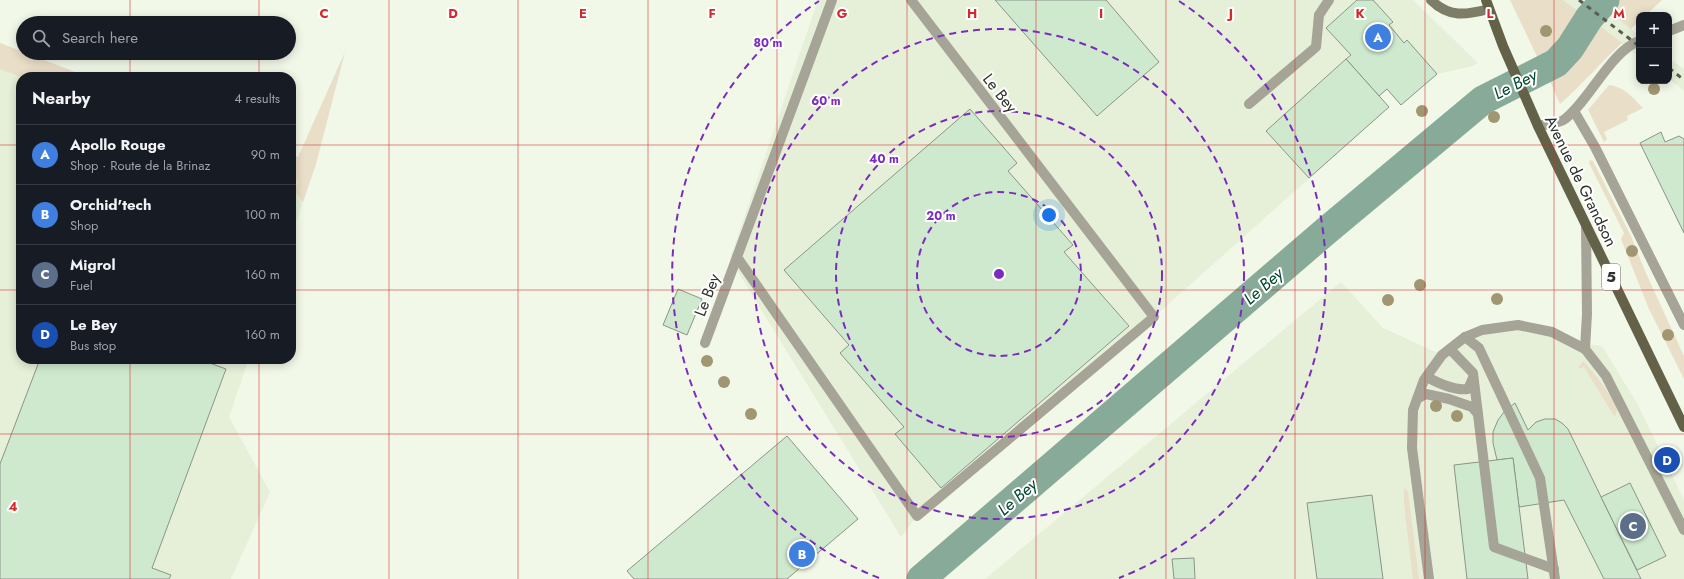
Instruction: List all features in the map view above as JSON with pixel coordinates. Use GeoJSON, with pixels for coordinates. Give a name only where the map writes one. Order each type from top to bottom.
{"type":"FeatureCollection","features":[{"type":"Feature","properties":{"kind":"main road","name":"Avenue de Grandson"},"geometry":{"type":"LineString","coordinates":[[1488,5],[1503,46],[1538,126],[1684,427]]}},
{"type":"Feature","properties":{"kind":"street","name":"Le Bey"},"geometry":{"type":"LineString","coordinates":[[705,343],[832,0]]}},
{"type":"Feature","properties":{"kind":"street","name":"Le Bey"},"geometry":{"type":"LineString","coordinates":[[737,257],[916,516],[1154,317],[924,20],[911,0]]}},
{"type":"Feature","properties":{"kind":"street"},"geometry":{"type":"LineString","coordinates":[[1249,104],[1316,47],[1319,15],[1329,0]]}},
{"type":"Feature","properties":{"kind":"street"},"geometry":{"type":"LineString","coordinates":[[1431,0],[1440,8],[1454,14],[1469,14],[1488,5]]}},
{"type":"Feature","properties":{"kind":"street"},"geometry":{"type":"LineString","coordinates":[[1538,126],[1564,120],[1574,111],[1618,56],[1636,43]]}},
{"type":"Feature","properties":{"kind":"street"},"geometry":{"type":"LineString","coordinates":[[1574,111],[1595,147],[1684,325]]}},
{"type":"Feature","properties":{"kind":"street"},"geometry":{"type":"LineString","coordinates":[[1585,349],[1587,314],[1586,226]]}},
{"type":"Feature","properties":{"kind":"street"},"geometry":{"type":"LineString","coordinates":[[1429,579],[1412,448],[1413,410],[1427,377],[1442,355],[1465,337],[1482,330],[1518,325],[1552,332],[1585,349],[1606,376],[1684,530]]}},
{"type":"Feature","properties":{"kind":"street"},"geometry":{"type":"LineString","coordinates":[[1465,337],[1479,348],[1540,478],[1554,574]]}},
{"type":"Feature","properties":{"kind":"street"},"geometry":{"type":"LineString","coordinates":[[1450,349],[1473,373],[1494,546],[1554,574]]}},
{"type":"Feature","properties":{"kind":"street"},"geometry":{"type":"LineString","coordinates":[[1427,377],[1439,383],[1463,389],[1468,388],[1474,378]]}},
{"type":"Feature","properties":{"kind":"street"},"geometry":{"type":"LineString","coordinates":[[1417,399],[1426,394],[1448,399],[1472,407],[1478,414]]}},
{"type":"Feature","properties":{"kind":"shaded area"},"geometry":{"type":"Polygon","coordinates":[[[818,0],[1413,0],[1478,63],[1473,66],[1437,74],[1401,105],[1387,89],[1379,96],[1389,107],[1154,317],[917,516],[901,537],[730,259],[818,0]]]}},
{"type":"Feature","properties":{"kind":"shaded area"},"geometry":{"type":"Polygon","coordinates":[[[1510,0],[1563,0],[1585,16],[1558,56],[1541,65],[1510,0]]]}},
{"type":"Feature","properties":{"kind":"shaded area"},"geometry":{"type":"Polygon","coordinates":[[[1563,0],[1594,0],[1636,33],[1636,54],[1563,0]]]}},
{"type":"Feature","properties":{"kind":"shaded area"},"geometry":{"type":"Polygon","coordinates":[[[1594,0],[1662,0],[1649,12],[1636,12],[1636,24],[1631,29],[1594,0]]]}},
{"type":"Feature","properties":{"kind":"shaded area"},"geometry":{"type":"Polygon","coordinates":[[[1596,23],[1622,43],[1560,104],[1547,74],[1556,69],[1569,58],[1580,46],[1596,23]]]}},
{"type":"Feature","properties":{"kind":"shaded area"},"geometry":{"type":"Polygon","coordinates":[[[0,43],[16,49],[16,60],[44,60],[75,72],[16,72],[16,364],[247,364],[229,417],[270,492],[231,579],[0,579],[0,43]]]}},
{"type":"Feature","properties":{"kind":"shaded area"},"geometry":{"type":"Polygon","coordinates":[[[0,43],[16,49],[16,60],[44,60],[75,72],[16,72],[16,75],[0,69],[0,43]]]}},
{"type":"Feature","properties":{"kind":"shaded area"},"geometry":{"type":"Polygon","coordinates":[[[345,52],[316,164],[303,202],[296,193],[298,180],[296,179],[296,156],[298,157],[345,52]]]}},
{"type":"Feature","properties":{"kind":"shaded area"},"geometry":{"type":"Polygon","coordinates":[[[1672,60],[1684,69],[1684,91],[1672,81],[1672,60]]]}},
{"type":"Feature","properties":{"kind":"shaded area"},"geometry":{"type":"Polygon","coordinates":[[[1609,85],[1624,90],[1643,108],[1627,116],[1628,120],[1604,132],[1607,139],[1604,142],[1588,110],[1609,85]]]}},
{"type":"Feature","properties":{"kind":"shaded area"},"geometry":{"type":"Polygon","coordinates":[[[296,157],[316,164],[296,222],[296,157]]]}},
{"type":"Feature","properties":{"kind":"shaded area"},"geometry":{"type":"Polygon","coordinates":[[[1590,160],[1593,161],[1631,236],[1645,271],[1684,356],[1684,379],[1649,309],[1621,239],[1624,233],[1589,163],[1590,160]]]}},
{"type":"Feature","properties":{"kind":"shaded area"},"geometry":{"type":"Polygon","coordinates":[[[1341,282],[1383,328],[1442,355],[1465,337],[1518,325],[1573,342],[1602,346],[1638,405],[1684,500],[1684,579],[985,579],[1341,282]]]}},
{"type":"Feature","properties":{"kind":"shaded area"},"geometry":{"type":"Polygon","coordinates":[[[1583,361],[1596,376],[1612,399],[1617,409],[1616,415],[1614,416],[1584,367],[1578,369],[1583,361]]]}},
{"type":"Feature","properties":{"kind":"shaded area"},"geometry":{"type":"Polygon","coordinates":[[[1405,488],[1408,492],[1419,579],[1413,579],[1404,503],[1405,488]]]}},
{"type":"Feature","properties":{"kind":"building"},"geometry":{"type":"Polygon","coordinates":[[[995,0],[1106,0],[1159,62],[1097,116],[995,0]]]}},
{"type":"Feature","properties":{"kind":"building"},"geometry":{"type":"Polygon","coordinates":[[[1357,0],[1373,0],[1393,22],[1389,25],[1404,43],[1407,40],[1437,74],[1401,105],[1387,89],[1379,96],[1346,59],[1351,55],[1326,28],[1357,0]]]}},
{"type":"Feature","properties":{"kind":"building"},"geometry":{"type":"Polygon","coordinates":[[[1346,59],[1389,107],[1309,178],[1266,131],[1346,59]]]}},
{"type":"Feature","properties":{"kind":"building"},"geometry":{"type":"Polygon","coordinates":[[[970,109],[1017,163],[1008,171],[1073,245],[1064,252],[1129,326],[941,488],[895,434],[904,427],[840,353],[849,345],[784,270],[970,109]]]}},
{"type":"Feature","properties":{"kind":"building"},"geometry":{"type":"Polygon","coordinates":[[[1661,132],[1665,142],[1679,136],[1684,139],[1684,233],[1640,143],[1661,132]]]}},
{"type":"Feature","properties":{"kind":"building"},"geometry":{"type":"Polygon","coordinates":[[[678,289],[702,299],[687,335],[663,325],[678,289]]]}},
{"type":"Feature","properties":{"kind":"building"},"geometry":{"type":"Polygon","coordinates":[[[38,364],[212,364],[226,369],[152,568],[171,575],[169,579],[0,579],[0,464],[38,364]]]}},
{"type":"Feature","properties":{"kind":"building"},"geometry":{"type":"Polygon","coordinates":[[[1515,403],[1528,430],[1536,422],[1545,419],[1555,419],[1568,429],[1641,579],[1604,579],[1564,500],[1519,507],[1513,458],[1497,460],[1493,443],[1493,432],[1498,420],[1504,412],[1515,403]]]}},
{"type":"Feature","properties":{"kind":"building"},"geometry":{"type":"Polygon","coordinates":[[[787,436],[858,519],[787,579],[634,579],[627,571],[787,436]]]}},
{"type":"Feature","properties":{"kind":"building"},"geometry":{"type":"Polygon","coordinates":[[[1513,458],[1528,579],[1467,579],[1454,465],[1513,458]]]}},
{"type":"Feature","properties":{"kind":"building"},"geometry":{"type":"Polygon","coordinates":[[[1630,483],[1666,556],[1637,570],[1601,497],[1630,483]]]}},
{"type":"Feature","properties":{"kind":"building"},"geometry":{"type":"Polygon","coordinates":[[[1372,495],[1383,579],[1317,579],[1307,503],[1372,495]]]}},
{"type":"Feature","properties":{"kind":"building"},"geometry":{"type":"Polygon","coordinates":[[[1194,558],[1195,579],[1174,579],[1172,559],[1194,558]]]}},
{"type":"Feature","properties":{"kind":"waterway","name":"Le Bey"},"geometry":{"type":"LineString","coordinates":[[921,579],[1326,231],[1483,100],[1556,63],[1570,48],[1589,18],[1605,0]]}},
{"type":"Feature","properties":{"kind":"railway"},"geometry":{"type":"LineString","coordinates":[[1579,0],[1636,44]]}},
{"type":"Feature","properties":{"kind":"railway"},"geometry":{"type":"LineString","coordinates":[[1672,70],[1684,80]]}},
{"type":"Feature","properties":{"kind":"place","name":"Apollo Rouge"},"geometry":{"type":"Point","coordinates":[1378,37]}},
{"type":"Feature","properties":{"kind":"place","name":"Le Bey"},"geometry":{"type":"Point","coordinates":[1667,460]}},
{"type":"Feature","properties":{"kind":"place","name":"Migrol"},"geometry":{"type":"Point","coordinates":[1633,526]}},
{"type":"Feature","properties":{"kind":"place","name":"Orchid'tech"},"geometry":{"type":"Point","coordinates":[802,554]}}]}
